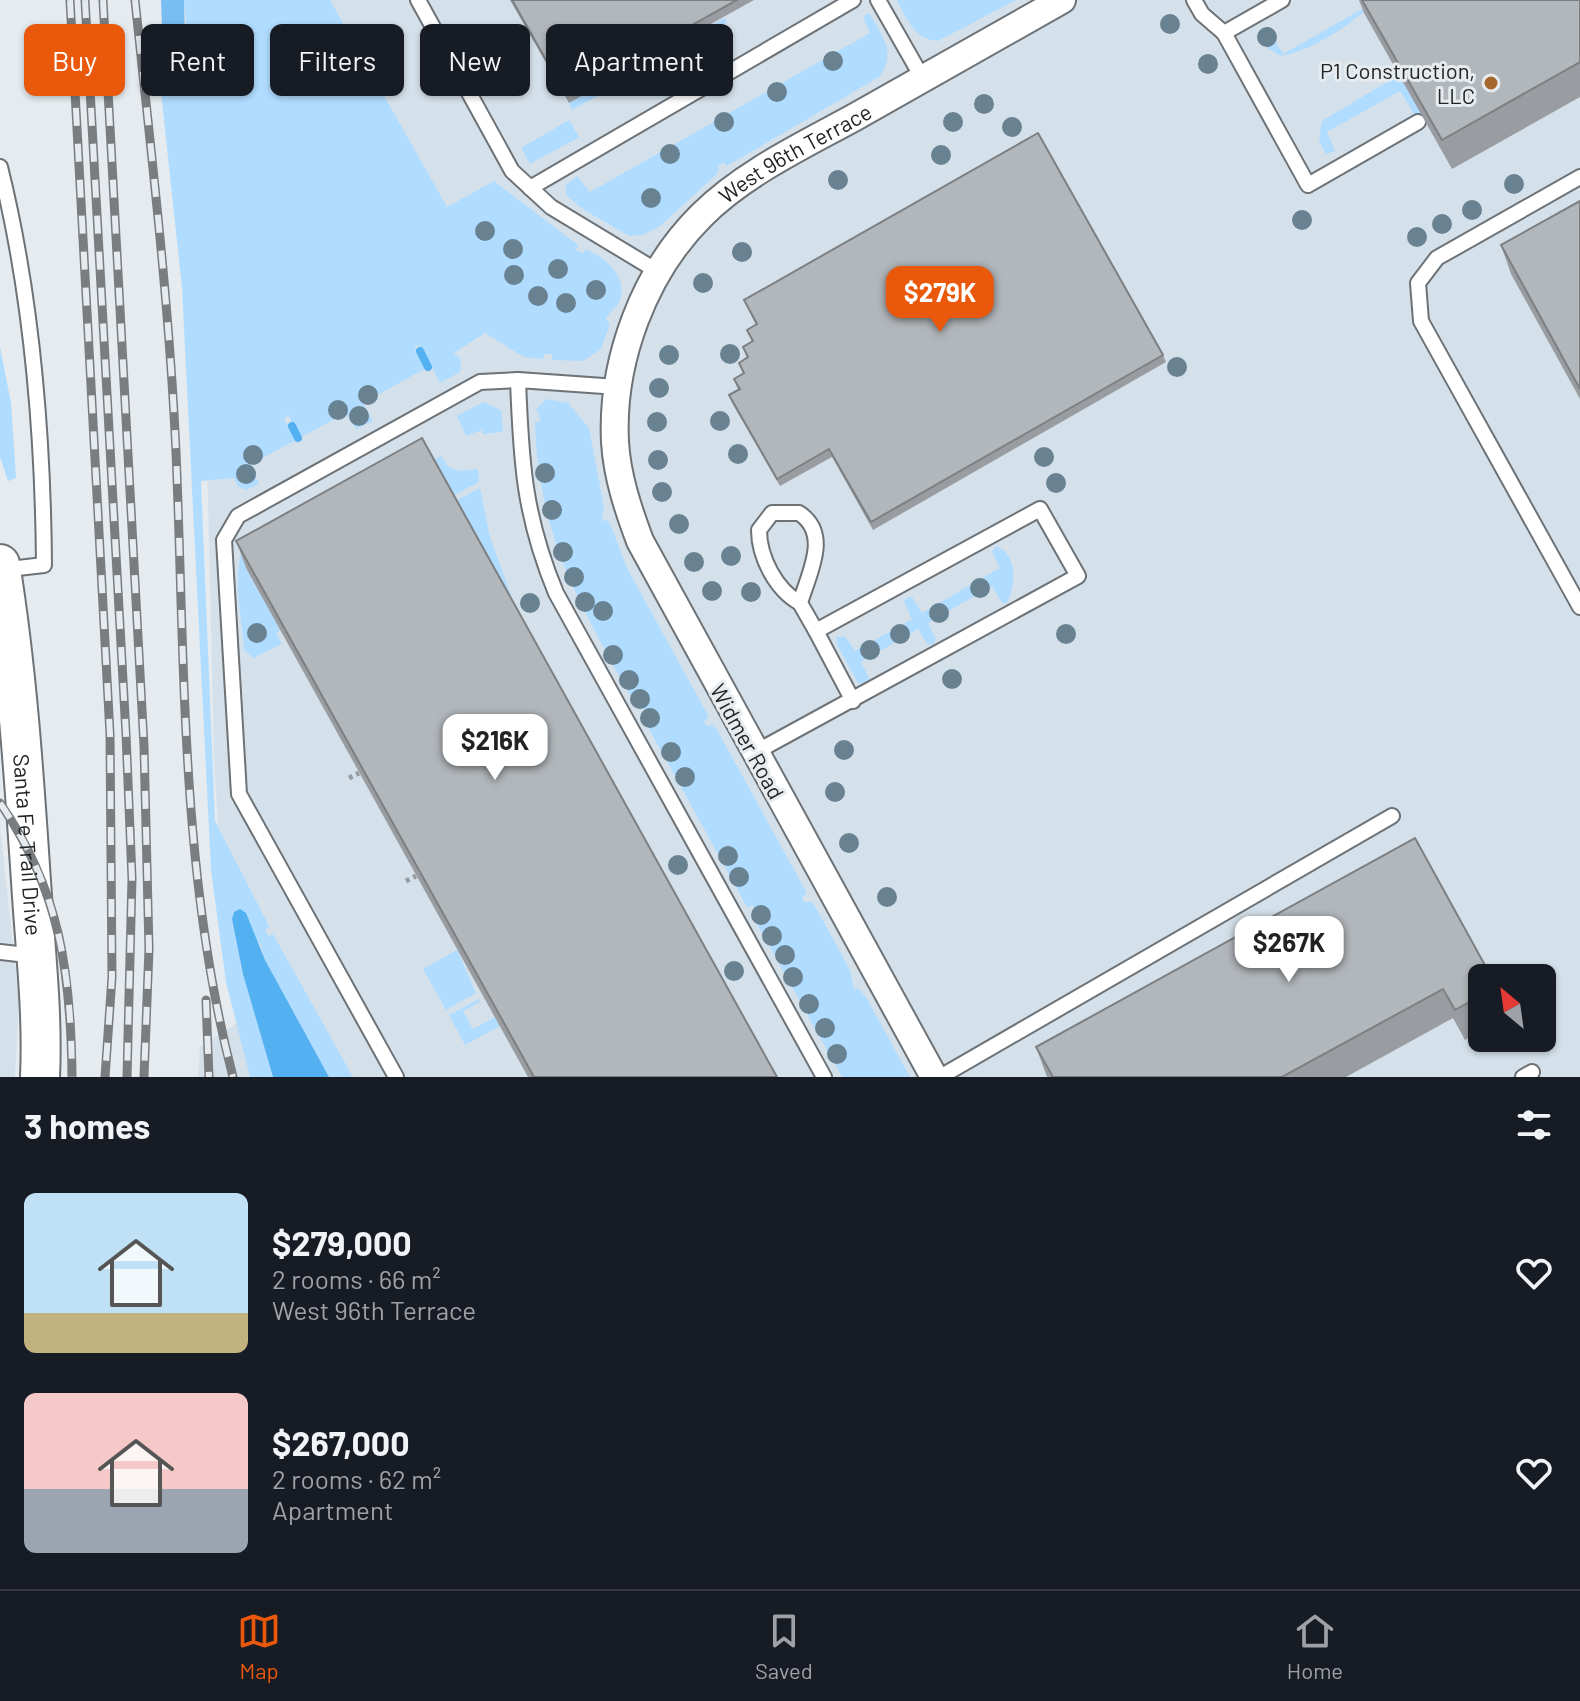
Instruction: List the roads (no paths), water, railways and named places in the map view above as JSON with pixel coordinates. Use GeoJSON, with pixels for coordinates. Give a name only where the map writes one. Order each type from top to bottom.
{"type":"FeatureCollection","features":[{"type":"Feature","properties":{"kind":"main road","name":"Santa Fe Trail Drive"},"geometry":{"type":"LineString","coordinates":[[0,568],[7,660],[18,954],[42,1034],[40,1077]]}},
{"type":"Feature","properties":{"kind":"street","name":"West 96th Terrace"},"geometry":{"type":"LineString","coordinates":[[618,387],[631,337],[657,271],[701,216],[745,181],[1062,0]]}},
{"type":"Feature","properties":{"kind":"street","name":"Widmer Road"},"geometry":{"type":"LineString","coordinates":[[618,387],[615,442],[629,512],[657,578],[934,1077]]}},
{"type":"Feature","properties":{"kind":"lane"},"geometry":{"type":"LineString","coordinates":[[418,0],[512,171],[551,207],[657,271]]}},
{"type":"Feature","properties":{"kind":"lane"},"geometry":{"type":"LineString","coordinates":[[530,188],[853,0]]}},
{"type":"Feature","properties":{"kind":"lane"},"geometry":{"type":"LineString","coordinates":[[878,0],[923,79]]}},
{"type":"Feature","properties":{"kind":"lane"},"geometry":{"type":"LineString","coordinates":[[1194,0],[1212,25],[1224,33],[1308,185],[1418,122]]}},
{"type":"Feature","properties":{"kind":"lane"},"geometry":{"type":"LineString","coordinates":[[1224,33],[1282,0]]}},
{"type":"Feature","properties":{"kind":"lane"},"geometry":{"type":"LineString","coordinates":[[0,167],[17,237],[41,447],[44,565],[0,568]]}},
{"type":"Feature","properties":{"kind":"lane"},"geometry":{"type":"LineString","coordinates":[[1580,177],[1437,258],[1418,283],[1421,321],[1580,607]]}},
{"type":"Feature","properties":{"kind":"lane"},"geometry":{"type":"LineString","coordinates":[[518,380],[526,507],[556,593],[824,1077]]}},
{"type":"Feature","properties":{"kind":"lane"},"geometry":{"type":"LineString","coordinates":[[396,1077],[239,794],[224,540],[238,516],[480,382],[518,380],[618,387]]}},
{"type":"Feature","properties":{"kind":"lane"},"geometry":{"type":"LineString","coordinates":[[754,753],[1078,576],[1040,509],[816,631]]}},
{"type":"Feature","properties":{"kind":"lane"},"geometry":{"type":"LineString","coordinates":[[800,603],[818,540],[815,529],[799,513],[772,513],[759,530],[760,551],[785,595],[800,603],[853,701]]}},
{"type":"Feature","properties":{"kind":"lane"},"geometry":{"type":"LineString","coordinates":[[940,1077],[1392,816]]}},
{"type":"Feature","properties":{"kind":"waterway"},"geometry":{"type":"LineString","coordinates":[[420,351],[428,367]]}},
{"type":"Feature","properties":{"kind":"waterway"},"geometry":{"type":"LineString","coordinates":[[292,426],[298,438]]}},
{"type":"Feature","properties":{"kind":"railway"},"geometry":{"type":"LineString","coordinates":[[70,0],[110,734],[112,977],[105,1077]]}},
{"type":"Feature","properties":{"kind":"railway"},"geometry":{"type":"LineString","coordinates":[[85,0],[132,878],[127,1077]]}},
{"type":"Feature","properties":{"kind":"railway"},"geometry":{"type":"LineString","coordinates":[[103,0],[144,746],[149,949],[144,1077]]}},
{"type":"Feature","properties":{"kind":"railway"},"geometry":{"type":"LineString","coordinates":[[135,0],[173,395],[184,688],[194,845],[203,923],[233,1077]]}},
{"type":"Feature","properties":{"kind":"railway"},"geometry":{"type":"LineString","coordinates":[[0,803],[36,868],[58,934],[69,1003],[72,1077]]}},
{"type":"Feature","properties":{"kind":"railway"},"geometry":{"type":"LineString","coordinates":[[206,1000],[209,1077]]}},
{"type":"Feature","properties":{"kind":"place","name":"P1 Construction, LLC"},"geometry":{"type":"Point","coordinates":[1491,83]}}]}
